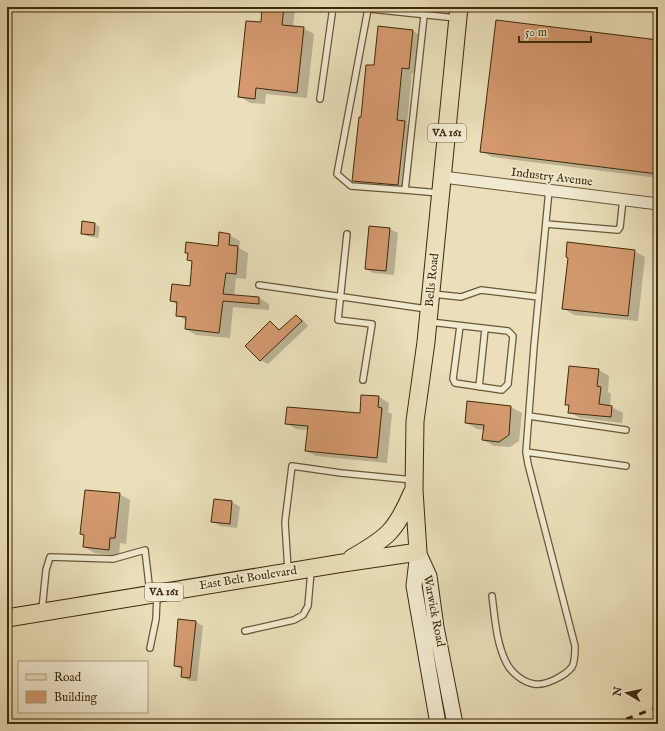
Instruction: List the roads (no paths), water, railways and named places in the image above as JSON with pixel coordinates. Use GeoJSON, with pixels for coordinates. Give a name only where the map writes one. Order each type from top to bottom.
{"type":"FeatureCollection","features":[{"type":"Feature","properties":{"kind":"main road","name":"Bells Road"},"geometry":{"type":"LineString","coordinates":[[418,552],[414,485],[415,421],[442,185],[458,13]]}},
{"type":"Feature","properties":{"kind":"main road","name":"VA 161"},"geometry":{"type":"LineString","coordinates":[[343,563],[387,536],[403,515],[414,485]]}},
{"type":"Feature","properties":{"kind":"main road","name":"East Belt Boulevard"},"geometry":{"type":"LineString","coordinates":[[7,618],[418,552]]}},
{"type":"Feature","properties":{"kind":"main road","name":"Warwick Road"},"geometry":{"type":"LineString","coordinates":[[418,552],[414,586],[438,724]]}},
{"type":"Feature","properties":{"kind":"main road","name":"Warwick Road"},"geometry":{"type":"LineString","coordinates":[[418,552],[429,576],[436,627],[455,724]]}},
{"type":"Feature","properties":{"kind":"street","name":"Industry Avenue"},"geometry":{"type":"LineString","coordinates":[[442,185],[549,190],[658,204]]}},
{"type":"Feature","properties":{"kind":"lane"},"geometry":{"type":"LineString","coordinates":[[320,99],[333,7]]}},
{"type":"Feature","properties":{"kind":"lane"},"geometry":{"type":"LineString","coordinates":[[351,7],[424,16],[458,13]]}},
{"type":"Feature","properties":{"kind":"lane"},"geometry":{"type":"LineString","coordinates":[[646,7],[658,9]]}},
{"type":"Feature","properties":{"kind":"lane"},"geometry":{"type":"LineString","coordinates":[[368,9],[337,174],[351,186],[405,190],[442,185]]}},
{"type":"Feature","properties":{"kind":"lane"},"geometry":{"type":"LineString","coordinates":[[405,190],[424,16]]}},
{"type":"Feature","properties":{"kind":"lane"},"geometry":{"type":"LineString","coordinates":[[492,596],[498,636],[506,663],[519,678],[535,685],[563,676],[573,666],[575,646],[526,452],[549,190]]}},
{"type":"Feature","properties":{"kind":"lane"},"geometry":{"type":"LineString","coordinates":[[546,224],[618,230],[620,228],[623,199]]}},
{"type":"Feature","properties":{"kind":"lane"},"geometry":{"type":"LineString","coordinates":[[347,234],[338,320],[372,324],[363,380]]}},
{"type":"Feature","properties":{"kind":"lane"},"geometry":{"type":"LineString","coordinates":[[259,285],[429,308],[460,326],[508,331],[513,336],[508,384],[502,390],[460,385],[455,383],[453,379],[460,326]]}},
{"type":"Feature","properties":{"kind":"lane"},"geometry":{"type":"LineString","coordinates":[[429,308],[481,290],[539,297]]}},
{"type":"Feature","properties":{"kind":"lane"},"geometry":{"type":"LineString","coordinates":[[479,387],[485,328]]}},
{"type":"Feature","properties":{"kind":"lane"},"geometry":{"type":"LineString","coordinates":[[529,416],[626,430]]}},
{"type":"Feature","properties":{"kind":"lane"},"geometry":{"type":"LineString","coordinates":[[526,452],[626,466]]}},
{"type":"Feature","properties":{"kind":"lane"},"geometry":{"type":"LineString","coordinates":[[288,572],[285,522],[292,466],[414,485]]}},
{"type":"Feature","properties":{"kind":"lane"},"geometry":{"type":"LineString","coordinates":[[42,612],[46,570],[50,557],[113,560],[145,550],[156,619],[150,648]]}},
{"type":"Feature","properties":{"kind":"lane"},"geometry":{"type":"LineString","coordinates":[[245,631],[294,620],[303,615],[308,606],[311,568]]}},
{"type":"Feature","properties":{"kind":"railway"},"geometry":{"type":"LineString","coordinates":[[613,724],[658,707]]}}]}
